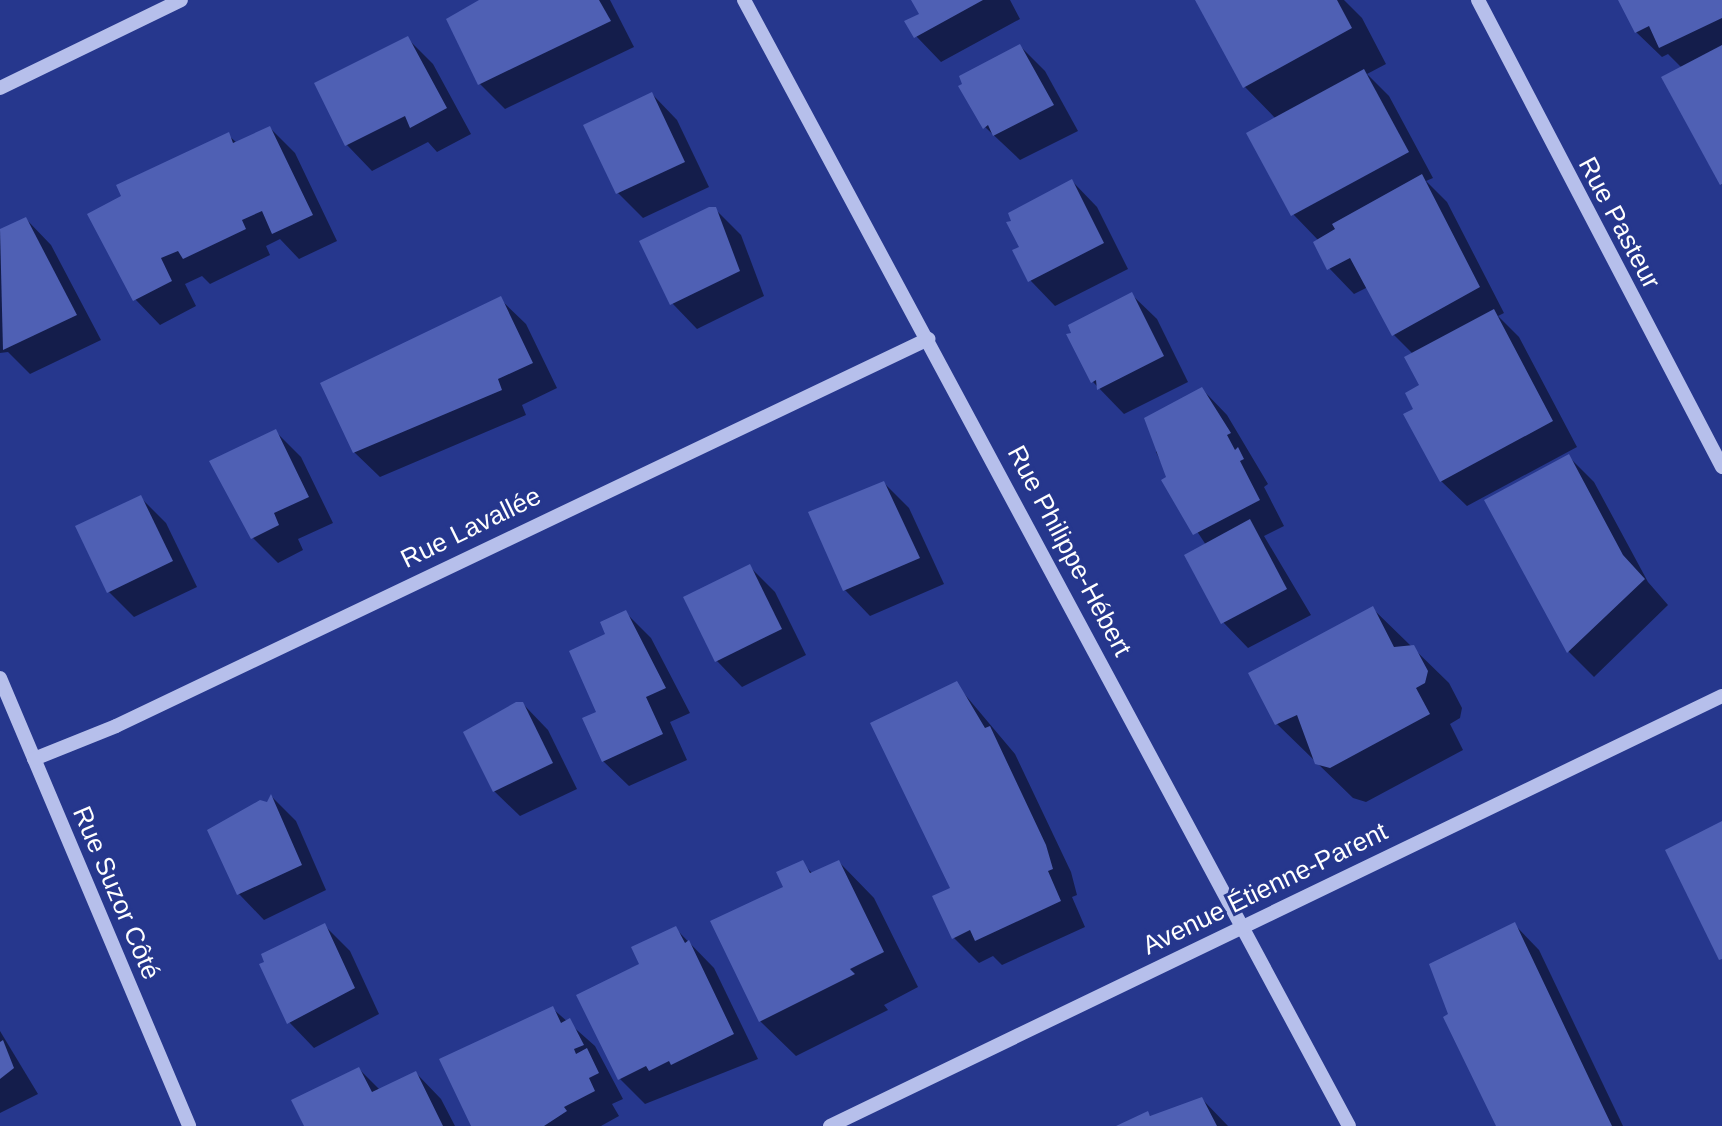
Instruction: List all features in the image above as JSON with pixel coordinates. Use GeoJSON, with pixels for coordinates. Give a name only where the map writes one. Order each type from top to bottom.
{"type":"FeatureCollection","features":[{"type":"Feature","properties":{"kind":"street"},"geometry":{"type":"LineString","coordinates":[[0,88],[181,0]]}},
{"type":"Feature","properties":{"kind":"street","name":"Rue Philippe-Hébert"},"geometry":{"type":"LineString","coordinates":[[744,0],[1349,1126]]}},
{"type":"Feature","properties":{"kind":"street","name":"Rue Pasteur"},"geometry":{"type":"LineString","coordinates":[[1478,0],[1722,467]]}},
{"type":"Feature","properties":{"kind":"street","name":"Rue Lavallée"},"geometry":{"type":"LineString","coordinates":[[34,759],[116,726],[928,339]]}},
{"type":"Feature","properties":{"kind":"street","name":"Rue Suzor Côté"},"geometry":{"type":"LineString","coordinates":[[0,678],[189,1126]]}},
{"type":"Feature","properties":{"kind":"street","name":"Avenue Étienne-Parent"},"geometry":{"type":"LineString","coordinates":[[830,1126],[1722,696]]}},
{"type":"Feature","properties":{"kind":"building"},"geometry":{"type":"Polygon","coordinates":[[[479,0],[599,0],[611,21],[478,85],[446,19],[479,0]]]}},
{"type":"Feature","properties":{"kind":"building"},"geometry":{"type":"Polygon","coordinates":[[[911,0],[983,0],[914,38],[904,21],[919,14],[911,0]]]}},
{"type":"Feature","properties":{"kind":"building"},"geometry":{"type":"Polygon","coordinates":[[[1195,0],[1337,0],[1352,28],[1243,88],[1195,0]]]}},
{"type":"Feature","properties":{"kind":"building"},"geometry":{"type":"Polygon","coordinates":[[[1618,0],[1722,0],[1722,18],[1659,48],[1649,26],[1635,33],[1618,0]]]}},
{"type":"Feature","properties":{"kind":"building"},"geometry":{"type":"Polygon","coordinates":[[[408,36],[447,108],[410,128],[405,116],[345,146],[314,83],[408,36]]]}},
{"type":"Feature","properties":{"kind":"building"},"geometry":{"type":"Polygon","coordinates":[[[1020,44],[1054,105],[993,136],[988,125],[983,129],[958,86],[962,84],[959,76],[1020,44]]]}},
{"type":"Feature","properties":{"kind":"building"},"geometry":{"type":"Polygon","coordinates":[[[1722,45],[1722,184],[1720,185],[1661,77],[1722,45]]]}},
{"type":"Feature","properties":{"kind":"building"},"geometry":{"type":"Polygon","coordinates":[[[1364,69],[1409,152],[1291,216],[1246,133],[1364,69]]]}},
{"type":"Feature","properties":{"kind":"building"},"geometry":{"type":"Polygon","coordinates":[[[652,92],[685,162],[616,194],[583,125],[652,92]]]}},
{"type":"Feature","properties":{"kind":"building"},"geometry":{"type":"Polygon","coordinates":[[[270,126],[313,215],[272,234],[262,211],[242,220],[246,229],[183,259],[178,251],[161,258],[172,281],[133,301],[87,214],[121,196],[116,185],[229,132],[233,143],[270,126]]]}},
{"type":"Feature","properties":{"kind":"building"},"geometry":{"type":"Polygon","coordinates":[[[1422,174],[1480,287],[1392,336],[1350,258],[1327,270],[1313,242],[1335,229],[1332,224],[1422,174]]]}},
{"type":"Feature","properties":{"kind":"building"},"geometry":{"type":"Polygon","coordinates":[[[1072,179],[1104,243],[1028,282],[1012,250],[1019,247],[1006,222],[1011,221],[1008,213],[1072,179]]]}},
{"type":"Feature","properties":{"kind":"building"},"geometry":{"type":"Polygon","coordinates":[[[709,207],[716,207],[740,271],[670,305],[639,241],[709,207]]]}},
{"type":"Feature","properties":{"kind":"building"},"geometry":{"type":"Polygon","coordinates":[[[26,217],[77,315],[3,350],[0,229],[26,217]]]}},
{"type":"Feature","properties":{"kind":"building"},"geometry":{"type":"Polygon","coordinates":[[[1132,292],[1164,356],[1097,390],[1096,380],[1091,383],[1066,334],[1071,333],[1068,325],[1132,292]]]}},
{"type":"Feature","properties":{"kind":"building"},"geometry":{"type":"Polygon","coordinates":[[[501,296],[533,363],[498,379],[502,390],[353,453],[320,383],[501,296]]]}},
{"type":"Feature","properties":{"kind":"building"},"geometry":{"type":"Polygon","coordinates":[[[1494,309],[1553,421],[1440,482],[1403,414],[1413,409],[1405,393],[1419,385],[1404,357],[1494,309]]]}},
{"type":"Feature","properties":{"kind":"building"},"geometry":{"type":"Polygon","coordinates":[[[1202,387],[1231,433],[1227,435],[1235,450],[1238,447],[1244,459],[1240,461],[1260,500],[1193,535],[1161,480],[1166,477],[1144,418],[1202,387]]]}},
{"type":"Feature","properties":{"kind":"building"},"geometry":{"type":"Polygon","coordinates":[[[276,429],[309,497],[274,513],[279,525],[251,539],[209,461],[276,429]]]}},
{"type":"Feature","properties":{"kind":"building"},"geometry":{"type":"Polygon","coordinates":[[[1569,454],[1623,555],[1645,579],[1567,653],[1484,500],[1569,454]]]}},
{"type":"Feature","properties":{"kind":"building"},"geometry":{"type":"Polygon","coordinates":[[[884,481],[920,558],[843,591],[808,512],[884,481]]]}},
{"type":"Feature","properties":{"kind":"building"},"geometry":{"type":"Polygon","coordinates":[[[141,495],[173,561],[107,593],[75,526],[141,495]]]}},
{"type":"Feature","properties":{"kind":"building"},"geometry":{"type":"Polygon","coordinates":[[[1250,519],[1287,589],[1221,624],[1184,555],[1250,519]]]}},
{"type":"Feature","properties":{"kind":"building"},"geometry":{"type":"Polygon","coordinates":[[[750,564],[782,629],[715,662],[683,597],[750,564]]]}},
{"type":"Feature","properties":{"kind":"building"},"geometry":{"type":"Polygon","coordinates":[[[1373,606],[1394,647],[1414,645],[1428,671],[1425,683],[1416,688],[1430,714],[1330,768],[1315,764],[1297,715],[1275,725],[1248,673],[1373,606]]]}},
{"type":"Feature","properties":{"kind":"building"},"geometry":{"type":"Polygon","coordinates":[[[626,610],[666,688],[646,697],[663,734],[602,762],[582,718],[596,712],[569,651],[605,634],[600,622],[626,610]]]}},
{"type":"Feature","properties":{"kind":"building"},"geometry":{"type":"Polygon","coordinates":[[[957,681],[985,728],[990,726],[1046,845],[1053,869],[1048,871],[1061,901],[975,941],[970,930],[952,939],[932,896],[950,888],[870,723],[957,681]]]}},
{"type":"Feature","properties":{"kind":"building"},"geometry":{"type":"Polygon","coordinates":[[[516,702],[523,702],[553,763],[493,792],[463,732],[516,702]]]}},
{"type":"Feature","properties":{"kind":"building"},"geometry":{"type":"Polygon","coordinates":[[[271,794],[302,865],[237,895],[207,830],[260,800],[267,802],[271,794]]]}},
{"type":"Feature","properties":{"kind":"building"},"geometry":{"type":"Polygon","coordinates":[[[1722,821],[1722,959],[1719,960],[1665,850],[1722,821]]]}},
{"type":"Feature","properties":{"kind":"building"},"geometry":{"type":"Polygon","coordinates":[[[803,860],[810,873],[839,860],[884,952],[850,969],[855,974],[759,1022],[710,921],[783,887],[776,872],[803,860]]]}},
{"type":"Feature","properties":{"kind":"building"},"geometry":{"type":"Polygon","coordinates":[[[1515,922],[1612,1126],[1496,1126],[1443,1017],[1448,1014],[1429,964],[1515,922]]]}},
{"type":"Feature","properties":{"kind":"building"},"geometry":{"type":"Polygon","coordinates":[[[325,923],[355,988],[287,1024],[259,964],[264,962],[261,954],[325,923]]]}},
{"type":"Feature","properties":{"kind":"building"},"geometry":{"type":"Polygon","coordinates":[[[676,926],[685,943],[689,940],[734,1034],[671,1065],[669,1061],[649,1071],[646,1066],[618,1080],[576,995],[639,964],[631,947],[676,926]]]}},
{"type":"Feature","properties":{"kind":"building"},"geometry":{"type":"Polygon","coordinates":[[[553,1006],[561,1023],[570,1018],[584,1045],[574,1049],[576,1054],[587,1048],[599,1073],[589,1078],[595,1091],[564,1107],[567,1111],[544,1126],[471,1126],[439,1059],[553,1006]]]}},
{"type":"Feature","properties":{"kind":"building"},"geometry":{"type":"Polygon","coordinates":[[[3,1040],[14,1068],[0,1079],[0,1042],[3,1040]]]}},
{"type":"Feature","properties":{"kind":"building"},"geometry":{"type":"Polygon","coordinates":[[[359,1067],[372,1092],[416,1071],[443,1126],[304,1126],[291,1100],[359,1067]]]}},
{"type":"Feature","properties":{"kind":"building"},"geometry":{"type":"Polygon","coordinates":[[[1202,1097],[1217,1126],[1116,1126],[1148,1111],[1150,1116],[1202,1097]]]}}]}
